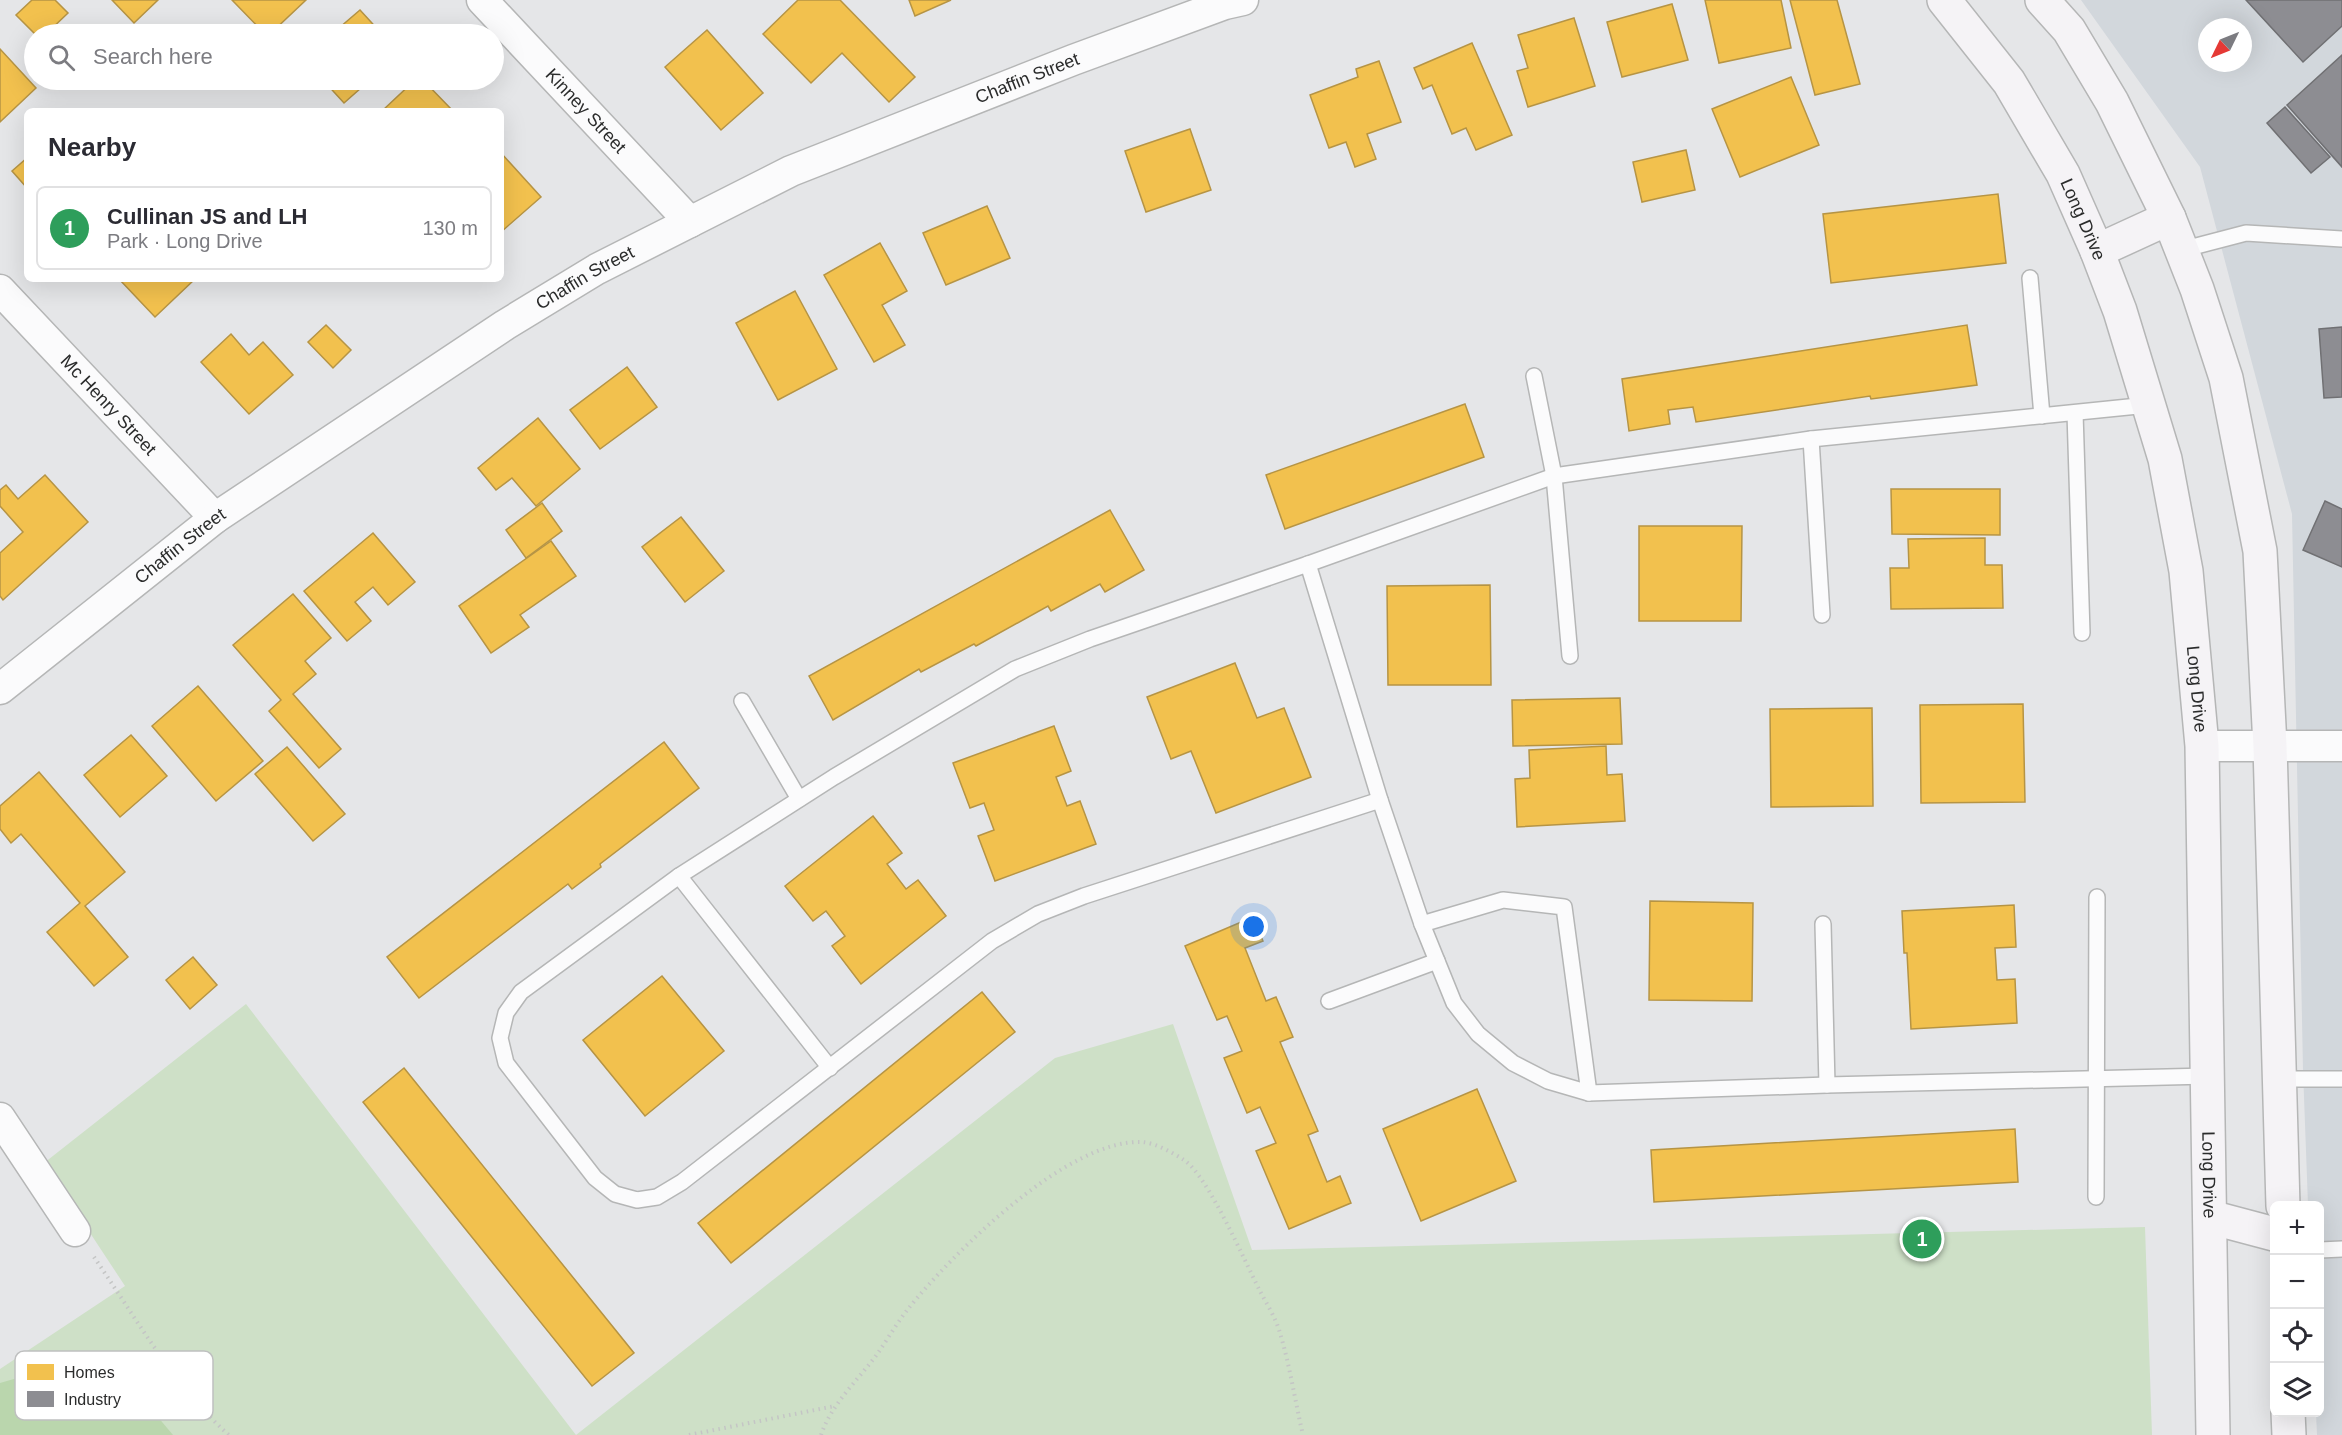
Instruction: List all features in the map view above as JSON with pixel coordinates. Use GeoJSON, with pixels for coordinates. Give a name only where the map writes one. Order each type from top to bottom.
{"type":"FeatureCollection","features":[{"type":"Feature","properties":{"kind":"main road","name":"Long Drive"},"geometry":{"type":"LineString","coordinates":[[1944,0],[2009,82],[2063,174],[2097,251],[2120,311],[2166,459],[2189,585],[2202,746],[2213,1435]]}},
{"type":"Feature","properties":{"kind":"main road"},"geometry":{"type":"LineString","coordinates":[[2042,0],[2069,30],[2112,102],[2169,218],[2197,289],[2226,378],[2260,551],[2270,746],[2283,1201]]}},
{"type":"Feature","properties":{"kind":"main road"},"geometry":{"type":"LineString","coordinates":[[2097,251],[2169,218]]}},
{"type":"Feature","properties":{"kind":"main road"},"geometry":{"type":"LineString","coordinates":[[2210,1217],[2270,1233]]}},
{"type":"Feature","properties":{"kind":"main road"},"geometry":{"type":"LineString","coordinates":[[2288,1417],[2289,1435]]}},
{"type":"Feature","properties":{"kind":"street","name":"Kinney Street"},"geometry":{"type":"LineString","coordinates":[[482,0],[690,222]]}},
{"type":"Feature","properties":{"kind":"street","name":"Chaffin Street"},"geometry":{"type":"LineString","coordinates":[[0,689],[215,518],[505,325],[597,269],[791,171],[1230,1]]}},
{"type":"Feature","properties":{"kind":"street","name":"Mc Henry Street"},"geometry":{"type":"LineString","coordinates":[[0,290],[215,518]]}},
{"type":"Feature","properties":{"kind":"street"},"geometry":{"type":"LineString","coordinates":[[2202,746],[2342,746]]}},
{"type":"Feature","properties":{"kind":"street"},"geometry":{"type":"LineString","coordinates":[[0,1118],[75,1231]]}},
{"type":"Feature","properties":{"kind":"lane"},"geometry":{"type":"LineString","coordinates":[[2181,250],[2246,233],[2342,239]]}},
{"type":"Feature","properties":{"kind":"lane"},"geometry":{"type":"LineString","coordinates":[[2031,278],[2042,416]]}},
{"type":"Feature","properties":{"kind":"lane"},"geometry":{"type":"LineString","coordinates":[[1534,376],[1554,476],[1570,656]]}},
{"type":"Feature","properties":{"kind":"lane"},"geometry":{"type":"LineString","coordinates":[[1380,800],[1038,914],[992,941],[682,1182],[657,1197],[637,1200],[615,1194],[595,1178],[506,1063],[500,1038],[506,1013],[521,992],[679,876],[800,799],[1015,669],[1090,639],[1554,476],[1811,439],[2148,405]]}},
{"type":"Feature","properties":{"kind":"lane"},"geometry":{"type":"LineString","coordinates":[[2075,413],[2082,633]]}},
{"type":"Feature","properties":{"kind":"lane"},"geometry":{"type":"LineString","coordinates":[[1811,439],[1822,615]]}},
{"type":"Feature","properties":{"kind":"lane"},"geometry":{"type":"LineString","coordinates":[[1308,564],[1380,800],[1422,924],[1454,1003],[1478,1034],[1513,1063],[1548,1081],[1589,1093],[2208,1076]]}},
{"type":"Feature","properties":{"kind":"lane"},"geometry":{"type":"LineString","coordinates":[[742,701],[800,799]]}},
{"type":"Feature","properties":{"kind":"lane"},"geometry":{"type":"LineString","coordinates":[[679,876],[831,1068]]}},
{"type":"Feature","properties":{"kind":"lane"},"geometry":{"type":"LineString","coordinates":[[2096,1197],[2097,897]]}},
{"type":"Feature","properties":{"kind":"lane"},"geometry":{"type":"LineString","coordinates":[[1422,924],[1503,900],[1564,907],[1589,1093]]}},
{"type":"Feature","properties":{"kind":"lane"},"geometry":{"type":"LineString","coordinates":[[1823,924],[1827,1085]]}},
{"type":"Feature","properties":{"kind":"lane"},"geometry":{"type":"LineString","coordinates":[[1329,1000],[1437,961]]}},
{"type":"Feature","properties":{"kind":"lane"},"geometry":{"type":"LineString","coordinates":[[2280,1079],[2342,1079]]}},
{"type":"Feature","properties":{"kind":"lane"},"geometry":{"type":"LineString","coordinates":[[2324,1250],[2342,1249]]}},
{"type":"Feature","properties":{"kind":"path"},"geometry":{"type":"LineString","coordinates":[[821,1435],[836,1406],[876,1356],[907,1310],[958,1252],[1024,1197],[1077,1160],[1115,1146],[1144,1142],[1165,1149],[1186,1161],[1201,1179],[1228,1227],[1280,1331],[1303,1435]]}},
{"type":"Feature","properties":{"kind":"path"},"geometry":{"type":"LineString","coordinates":[[75,1231],[159,1351]]}},
{"type":"Feature","properties":{"kind":"path"},"geometry":{"type":"LineString","coordinates":[[689,1435],[836,1406]]}},
{"type":"Feature","properties":{"kind":"path"},"geometry":{"type":"LineString","coordinates":[[212,1420],[229,1435]]}},
{"type":"Feature","properties":{"kind":"shaded area"},"geometry":{"type":"Polygon","coordinates":[[[2081,0],[2342,0],[2342,1435],[2317,1435],[2316,1417],[2324,1417],[2324,1201],[2308,1201],[2303,1070],[2292,514],[2200,167],[2081,0]]]}},
{"type":"Feature","properties":{"kind":"green space"},"geometry":{"type":"Polygon","coordinates":[[[246,1004],[576,1435],[0,1435],[0,1369],[15,1359],[15,1420],[213,1420],[213,1351],[27,1351],[125,1286],[44,1163],[246,1004]]]}},
{"type":"Feature","properties":{"kind":"green space"},"geometry":{"type":"Polygon","coordinates":[[[1173,1024],[1252,1250],[2145,1227],[2152,1435],[576,1435],[1055,1058],[1173,1024]]]}},
{"type":"Feature","properties":{"kind":"green space"},"geometry":{"type":"Polygon","coordinates":[[[15,1379],[15,1420],[160,1420],[173,1435],[0,1435],[0,1383],[15,1379]]]}},
{"type":"Feature","properties":{"kind":"building: Homes"},"geometry":{"type":"Polygon","coordinates":[[[32,0],[55,0],[68,13],[56,24],[25,24],[16,15],[32,0]]]}},
{"type":"Feature","properties":{"kind":"building: Homes"},"geometry":{"type":"Polygon","coordinates":[[[112,0],[158,0],[134,23],[112,0]]]}},
{"type":"Feature","properties":{"kind":"building: Homes"},"geometry":{"type":"Polygon","coordinates":[[[232,0],[306,0],[281,24],[255,24],[232,0]]]}},
{"type":"Feature","properties":{"kind":"building: Homes"},"geometry":{"type":"Polygon","coordinates":[[[798,0],[840,0],[915,77],[889,102],[842,53],[811,83],[763,34],[798,0]]]}},
{"type":"Feature","properties":{"kind":"building: Homes"},"geometry":{"type":"Polygon","coordinates":[[[909,0],[951,0],[915,16],[909,0]]]}},
{"type":"Feature","properties":{"kind":"building: Homes"},"geometry":{"type":"Polygon","coordinates":[[[1705,0],[1781,0],[1791,48],[1719,63],[1705,0]]]}},
{"type":"Feature","properties":{"kind":"building: Homes"},"geometry":{"type":"Polygon","coordinates":[[[1790,0],[1837,0],[1860,84],[1815,95],[1790,0]]]}},
{"type":"Feature","properties":{"kind":"building: Homes"},"geometry":{"type":"Polygon","coordinates":[[[1672,4],[1688,60],[1622,77],[1607,22],[1672,4]]]}},
{"type":"Feature","properties":{"kind":"building: Homes"},"geometry":{"type":"Polygon","coordinates":[[[360,10],[373,24],[344,24],[360,10]]]}},
{"type":"Feature","properties":{"kind":"building: Homes"},"geometry":{"type":"Polygon","coordinates":[[[1574,18],[1595,86],[1528,107],[1517,71],[1528,68],[1518,35],[1574,18]]]}},
{"type":"Feature","properties":{"kind":"building: Homes"},"geometry":{"type":"Polygon","coordinates":[[[707,30],[763,93],[721,130],[665,67],[707,30]]]}},
{"type":"Feature","properties":{"kind":"building: Homes"},"geometry":{"type":"Polygon","coordinates":[[[1472,43],[1512,135],[1476,150],[1466,128],[1452,134],[1432,85],[1423,89],[1414,68],[1472,43]]]}},
{"type":"Feature","properties":{"kind":"building: Homes"},"geometry":{"type":"Polygon","coordinates":[[[0,49],[24,75],[24,90],[34,90],[0,122],[0,49]]]}},
{"type":"Feature","properties":{"kind":"building: Homes"},"geometry":{"type":"Polygon","coordinates":[[[1379,61],[1401,122],[1367,134],[1376,159],[1355,167],[1346,142],[1329,148],[1310,95],[1358,77],[1356,69],[1379,61]]]}},
{"type":"Feature","properties":{"kind":"building: Homes"},"geometry":{"type":"Polygon","coordinates":[[[1791,77],[1819,145],[1740,177],[1712,109],[1791,77]]]}},
{"type":"Feature","properties":{"kind":"building: Homes"},"geometry":{"type":"Polygon","coordinates":[[[332,90],[359,90],[344,103],[332,90]]]}},
{"type":"Feature","properties":{"kind":"building: Homes"},"geometry":{"type":"Polygon","coordinates":[[[404,90],[433,90],[450,108],[385,108],[404,90]]]}},
{"type":"Feature","properties":{"kind":"building: Homes"},"geometry":{"type":"Polygon","coordinates":[[[1190,129],[1211,190],[1146,212],[1125,151],[1190,129]]]}},
{"type":"Feature","properties":{"kind":"building: Homes"},"geometry":{"type":"Polygon","coordinates":[[[1686,150],[1695,190],[1642,202],[1633,162],[1686,150]]]}},
{"type":"Feature","properties":{"kind":"building: Homes"},"geometry":{"type":"Polygon","coordinates":[[[504,156],[541,197],[504,229],[504,156]]]}},
{"type":"Feature","properties":{"kind":"building: Homes"},"geometry":{"type":"Polygon","coordinates":[[[24,161],[24,185],[12,171],[24,161]]]}},
{"type":"Feature","properties":{"kind":"building: Homes"},"geometry":{"type":"Polygon","coordinates":[[[1998,194],[2006,263],[1831,283],[1823,214],[1998,194]]]}},
{"type":"Feature","properties":{"kind":"building: Homes"},"geometry":{"type":"Polygon","coordinates":[[[987,206],[1010,258],[946,285],[923,233],[987,206]]]}},
{"type":"Feature","properties":{"kind":"building: Homes"},"geometry":{"type":"Polygon","coordinates":[[[880,243],[907,291],[882,305],[905,345],[874,362],[824,275],[880,243]]]}},
{"type":"Feature","properties":{"kind":"building: Homes"},"geometry":{"type":"Polygon","coordinates":[[[122,282],[192,282],[155,317],[122,282]]]}},
{"type":"Feature","properties":{"kind":"building: Homes"},"geometry":{"type":"Polygon","coordinates":[[[795,291],[837,369],[778,400],[736,323],[795,291]]]}},
{"type":"Feature","properties":{"kind":"building: Homes"},"geometry":{"type":"Polygon","coordinates":[[[326,325],[351,350],[333,368],[308,342],[326,325]]]}},
{"type":"Feature","properties":{"kind":"building: Homes"},"geometry":{"type":"Polygon","coordinates":[[[1967,325],[1977,385],[1871,399],[1870,396],[1696,422],[1693,407],[1668,410],[1670,424],[1629,431],[1622,379],[1967,325]]]}},
{"type":"Feature","properties":{"kind":"building: Homes"},"geometry":{"type":"Polygon","coordinates":[[[231,334],[249,355],[263,342],[293,375],[249,414],[201,362],[231,334]]]}},
{"type":"Feature","properties":{"kind":"building: Homes"},"geometry":{"type":"Polygon","coordinates":[[[627,367],[657,407],[600,449],[570,410],[627,367]]]}},
{"type":"Feature","properties":{"kind":"building: Homes"},"geometry":{"type":"Polygon","coordinates":[[[1465,404],[1484,457],[1285,529],[1266,475],[1465,404]]]}},
{"type":"Feature","properties":{"kind":"building: Homes"},"geometry":{"type":"Polygon","coordinates":[[[538,418],[580,469],[536,506],[512,478],[496,490],[478,468],[538,418]]]}},
{"type":"Feature","properties":{"kind":"building: Homes"},"geometry":{"type":"Polygon","coordinates":[[[45,475],[88,522],[3,600],[0,596],[0,553],[23,532],[0,506],[0,490],[6,485],[18,499],[45,475]]]}},
{"type":"Feature","properties":{"kind":"building: Homes"},"geometry":{"type":"Polygon","coordinates":[[[1891,489],[2000,489],[2000,535],[1892,534],[1891,489]]]}},
{"type":"Feature","properties":{"kind":"building: Homes"},"geometry":{"type":"Polygon","coordinates":[[[542,503],[562,531],[526,558],[506,530],[542,503]]]}},
{"type":"Feature","properties":{"kind":"building: Homes"},"geometry":{"type":"Polygon","coordinates":[[[1110,510],[1144,570],[1105,592],[1100,584],[1051,611],[1048,606],[976,646],[974,644],[921,672],[919,669],[833,720],[809,676],[1110,510]]]}},
{"type":"Feature","properties":{"kind":"building: Homes"},"geometry":{"type":"Polygon","coordinates":[[[681,517],[724,571],[685,602],[642,547],[681,517]]]}},
{"type":"Feature","properties":{"kind":"building: Homes"},"geometry":{"type":"Polygon","coordinates":[[[1639,526],[1742,526],[1741,621],[1639,621],[1639,526]]]}},
{"type":"Feature","properties":{"kind":"building: Homes"},"geometry":{"type":"Polygon","coordinates":[[[373,533],[415,582],[388,605],[373,587],[355,602],[371,621],[347,641],[304,591],[373,533]]]}},
{"type":"Feature","properties":{"kind":"building: Homes"},"geometry":{"type":"Polygon","coordinates":[[[1985,538],[1985,565],[2002,565],[2003,608],[1891,609],[1890,568],[1909,568],[1908,539],[1985,538]]]}},
{"type":"Feature","properties":{"kind":"building: Homes"},"geometry":{"type":"Polygon","coordinates":[[[551,541],[576,576],[520,615],[529,627],[491,653],[459,606],[551,541]]]}},
{"type":"Feature","properties":{"kind":"building: Homes"},"geometry":{"type":"Polygon","coordinates":[[[1490,585],[1491,685],[1388,685],[1387,586],[1490,585]]]}},
{"type":"Feature","properties":{"kind":"building: Homes"},"geometry":{"type":"Polygon","coordinates":[[[293,594],[331,638],[305,661],[316,674],[293,694],[341,749],[319,768],[269,711],[281,700],[233,645],[293,594]]]}},
{"type":"Feature","properties":{"kind":"building: Homes"},"geometry":{"type":"Polygon","coordinates":[[[1235,663],[1257,718],[1284,708],[1311,777],[1216,813],[1191,751],[1171,759],[1147,697],[1235,663]]]}},
{"type":"Feature","properties":{"kind":"building: Homes"},"geometry":{"type":"Polygon","coordinates":[[[198,686],[263,761],[216,801],[152,726],[198,686]]]}},
{"type":"Feature","properties":{"kind":"building: Homes"},"geometry":{"type":"Polygon","coordinates":[[[1620,698],[1622,744],[1513,746],[1512,700],[1620,698]]]}},
{"type":"Feature","properties":{"kind":"building: Homes"},"geometry":{"type":"Polygon","coordinates":[[[2023,704],[2025,802],[1921,803],[1920,705],[2023,704]]]}},
{"type":"Feature","properties":{"kind":"building: Homes"},"geometry":{"type":"Polygon","coordinates":[[[1872,708],[1873,806],[1771,807],[1770,709],[1872,708]]]}},
{"type":"Feature","properties":{"kind":"building: Homes"},"geometry":{"type":"Polygon","coordinates":[[[1054,726],[1071,771],[1056,777],[1067,806],[1080,801],[1096,844],[995,881],[978,836],[994,830],[984,803],[970,808],[953,763],[1054,726]]]}},
{"type":"Feature","properties":{"kind":"building: Homes"},"geometry":{"type":"Polygon","coordinates":[[[131,735],[167,776],[120,817],[84,775],[131,735]]]}},
{"type":"Feature","properties":{"kind":"building: Homes"},"geometry":{"type":"Polygon","coordinates":[[[664,742],[699,788],[600,864],[601,867],[572,889],[568,884],[419,998],[387,957],[664,742]]]}},
{"type":"Feature","properties":{"kind":"building: Homes"},"geometry":{"type":"Polygon","coordinates":[[[1606,746],[1607,775],[1622,774],[1625,821],[1517,827],[1515,779],[1530,778],[1529,750],[1606,746]]]}},
{"type":"Feature","properties":{"kind":"building: Homes"},"geometry":{"type":"Polygon","coordinates":[[[287,747],[345,814],[313,841],[255,774],[287,747]]]}},
{"type":"Feature","properties":{"kind":"building: Homes"},"geometry":{"type":"Polygon","coordinates":[[[39,772],[125,872],[85,906],[128,957],[94,986],[47,932],[80,903],[21,834],[11,843],[0,829],[0,806],[39,772]]]}},
{"type":"Feature","properties":{"kind":"building: Homes"},"geometry":{"type":"Polygon","coordinates":[[[873,816],[902,853],[887,864],[906,889],[918,880],[946,916],[861,984],[832,946],[845,936],[826,911],[813,921],[785,886],[873,816]]]}},
{"type":"Feature","properties":{"kind":"building: Homes"},"geometry":{"type":"Polygon","coordinates":[[[1650,901],[1753,903],[1752,1001],[1649,1000],[1650,901]]]}},
{"type":"Feature","properties":{"kind":"building: Homes"},"geometry":{"type":"Polygon","coordinates":[[[2014,905],[2016,947],[1995,948],[1997,980],[2015,979],[2017,1023],[1911,1029],[1902,911],[2014,905]]]}},
{"type":"Feature","properties":{"kind":"building: Homes"},"geometry":{"type":"Polygon","coordinates":[[[1253,917],[1263,941],[1245,948],[1266,1001],[1276,997],[1293,1037],[1280,1042],[1318,1131],[1308,1135],[1327,1182],[1340,1176],[1351,1203],[1289,1229],[1256,1151],[1276,1143],[1260,1107],[1247,1113],[1224,1058],[1242,1051],[1227,1016],[1217,1020],[1185,946],[1253,917]]]}},
{"type":"Feature","properties":{"kind":"building: Homes"},"geometry":{"type":"Polygon","coordinates":[[[193,957],[217,985],[190,1009],[166,980],[193,957]]]}},
{"type":"Feature","properties":{"kind":"building: Homes"},"geometry":{"type":"Polygon","coordinates":[[[662,976],[724,1051],[645,1116],[583,1040],[662,976]]]}},
{"type":"Feature","properties":{"kind":"building: Homes"},"geometry":{"type":"Polygon","coordinates":[[[982,992],[1015,1032],[731,1263],[698,1223],[982,992]]]}},
{"type":"Feature","properties":{"kind":"building: Homes"},"geometry":{"type":"Polygon","coordinates":[[[404,1068],[634,1353],[592,1386],[363,1102],[404,1068]]]}},
{"type":"Feature","properties":{"kind":"building: Homes"},"geometry":{"type":"Polygon","coordinates":[[[1477,1089],[1516,1181],[1421,1221],[1383,1129],[1477,1089]]]}},
{"type":"Feature","properties":{"kind":"building: Homes"},"geometry":{"type":"Polygon","coordinates":[[[2015,1129],[2018,1182],[1654,1202],[1651,1150],[2015,1129]]]}},
{"type":"Feature","properties":{"kind":"building: Industry"},"geometry":{"type":"Polygon","coordinates":[[[2246,0],[2342,0],[2342,26],[2303,62],[2246,0]]]}},
{"type":"Feature","properties":{"kind":"building: Industry"},"geometry":{"type":"Polygon","coordinates":[[[2342,55],[2342,167],[2287,105],[2342,55]]]}},
{"type":"Feature","properties":{"kind":"building: Industry"},"geometry":{"type":"Polygon","coordinates":[[[2285,107],[2330,157],[2311,173],[2267,123],[2285,107]]]}},
{"type":"Feature","properties":{"kind":"building: Industry"},"geometry":{"type":"Polygon","coordinates":[[[2342,327],[2342,397],[2324,398],[2319,329],[2342,327]]]}},
{"type":"Feature","properties":{"kind":"building: Industry"},"geometry":{"type":"Polygon","coordinates":[[[2325,501],[2342,509],[2342,567],[2303,550],[2325,501]]]}},
{"type":"Feature","properties":{"kind":"place","name":"Cullinan JS and LH"},"geometry":{"type":"Point","coordinates":[1922,1239]}}]}
